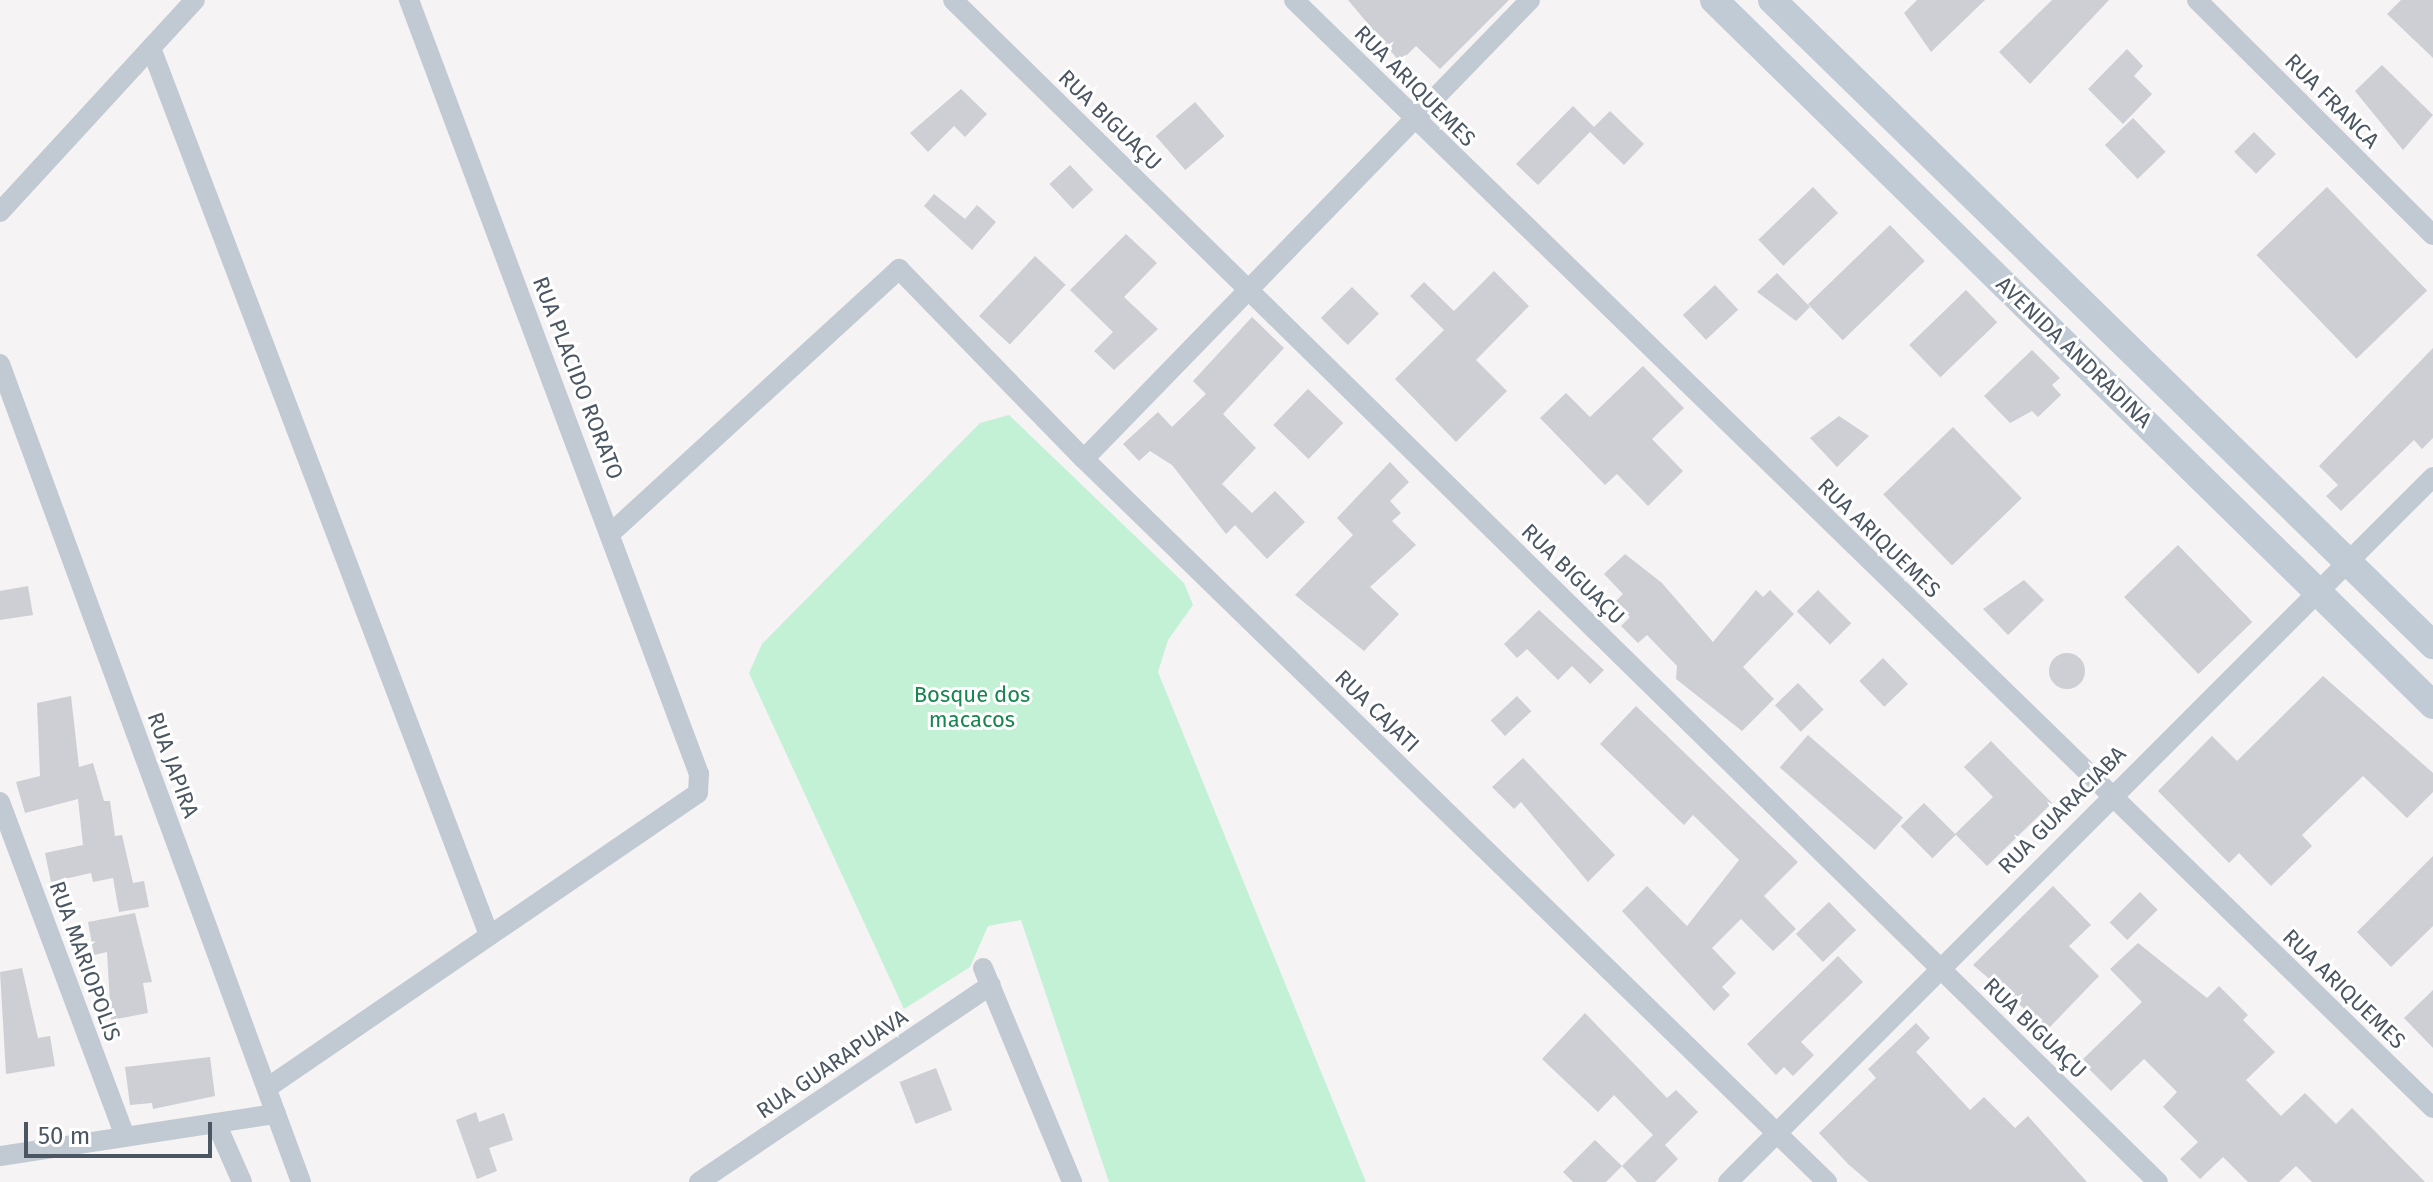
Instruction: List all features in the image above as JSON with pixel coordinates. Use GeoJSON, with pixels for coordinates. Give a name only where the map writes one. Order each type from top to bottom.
{"type":"FeatureCollection","features":[{"type":"Feature","properties":{"kind":"main road","name":"AVENIDA ANDRADINA"},"geometry":{"type":"LineString","coordinates":[[1714,0],[2433,705]]}},
{"type":"Feature","properties":{"kind":"main road","name":"AVENIDA ANDRADINA"},"geometry":{"type":"LineString","coordinates":[[1772,0],[2433,645]]}},
{"type":"Feature","properties":{"kind":"street"},"geometry":{"type":"LineString","coordinates":[[0,212],[195,0]]}},
{"type":"Feature","properties":{"kind":"street","name":"RUA PLACIDO RORATO"},"geometry":{"type":"LineString","coordinates":[[409,0],[699,774],[698,793],[679,811],[489,935]]}},
{"type":"Feature","properties":{"kind":"street","name":"RUA BIGUAÇU"},"geometry":{"type":"LineString","coordinates":[[953,0],[2158,1182]]}},
{"type":"Feature","properties":{"kind":"street","name":"RUA ARIQUEMES"},"geometry":{"type":"LineString","coordinates":[[1294,0],[2433,1108]]}},
{"type":"Feature","properties":{"kind":"street"},"geometry":{"type":"LineString","coordinates":[[1084,459],[1530,0]]}},
{"type":"Feature","properties":{"kind":"street","name":"RUA FRANCA"},"geometry":{"type":"LineString","coordinates":[[2197,0],[2433,235]]}},
{"type":"Feature","properties":{"kind":"street"},"geometry":{"type":"LineString","coordinates":[[151,48],[489,935],[267,1088]]}},
{"type":"Feature","properties":{"kind":"street","name":"RUA CAJATI"},"geometry":{"type":"LineString","coordinates":[[611,533],[899,269],[1084,459],[1827,1182]]}},
{"type":"Feature","properties":{"kind":"street","name":"RUA JAPIRA"},"geometry":{"type":"LineString","coordinates":[[0,364],[301,1182]]}},
{"type":"Feature","properties":{"kind":"street","name":"RUA GUARACIABA"},"geometry":{"type":"LineString","coordinates":[[1728,1182],[1938,966],[2433,477]]}},
{"type":"Feature","properties":{"kind":"street","name":"RUA MARIOPOLIS"},"geometry":{"type":"LineString","coordinates":[[0,802],[125,1136]]}},
{"type":"Feature","properties":{"kind":"street","name":"RUA GUARAPUAVA"},"geometry":{"type":"LineString","coordinates":[[699,1182],[987,977],[1072,1182]]}},
{"type":"Feature","properties":{"kind":"street"},"geometry":{"type":"LineString","coordinates":[[0,1156],[276,1114]]}},
{"type":"Feature","properties":{"kind":"street"},"geometry":{"type":"LineString","coordinates":[[216,1123],[242,1182]]}},
{"type":"Feature","properties":{"kind":"green space","name":"Bosque dos macacos"},"geometry":{"type":"Polygon","coordinates":[[[1009,415],[1184,583],[1193,605],[1168,640],[1158,672],[1366,1182],[1109,1182],[1021,920],[988,926],[970,967],[904,1009],[749,673],[762,644],[980,423],[1009,415]]]}},
{"type":"Feature","properties":{"kind":"building"},"geometry":{"type":"Polygon","coordinates":[[[1348,0],[1509,0],[1440,69],[1416,46],[1400,62],[1348,0]]]}},
{"type":"Feature","properties":{"kind":"building"},"geometry":{"type":"Polygon","coordinates":[[[1917,0],[1985,0],[1931,52],[1904,13],[1917,0]]]}},
{"type":"Feature","properties":{"kind":"building"},"geometry":{"type":"Polygon","coordinates":[[[2052,0],[2109,0],[2030,84],[1999,52],[2052,0]]]}},
{"type":"Feature","properties":{"kind":"building"},"geometry":{"type":"Polygon","coordinates":[[[2401,0],[2433,0],[2433,58],[2387,14],[2401,0]]]}},
{"type":"Feature","properties":{"kind":"building"},"geometry":{"type":"Polygon","coordinates":[[[2127,49],[2143,66],[2134,76],[2152,94],[2123,124],[2088,89],[2127,49]]]}},
{"type":"Feature","properties":{"kind":"building"},"geometry":{"type":"Polygon","coordinates":[[[2382,65],[2433,115],[2403,150],[2355,91],[2382,65]]]}},
{"type":"Feature","properties":{"kind":"building"},"geometry":{"type":"Polygon","coordinates":[[[961,89],[987,114],[965,137],[954,126],[928,152],[910,133],[961,89]]]}},
{"type":"Feature","properties":{"kind":"building"},"geometry":{"type":"Polygon","coordinates":[[[1195,102],[1225,136],[1185,170],[1156,136],[1195,102]]]}},
{"type":"Feature","properties":{"kind":"building"},"geometry":{"type":"Polygon","coordinates":[[[1573,106],[1594,127],[1610,111],[1644,144],[1624,165],[1590,132],[1538,185],[1516,164],[1573,106]]]}},
{"type":"Feature","properties":{"kind":"building"},"geometry":{"type":"Polygon","coordinates":[[[2133,118],[2166,152],[2138,179],[2105,145],[2133,118]]]}},
{"type":"Feature","properties":{"kind":"building"},"geometry":{"type":"Polygon","coordinates":[[[2254,132],[2276,154],[2256,174],[2234,152],[2254,132]]]}},
{"type":"Feature","properties":{"kind":"building"},"geometry":{"type":"Polygon","coordinates":[[[1070,165],[1093,190],[1073,209],[1050,184],[1070,165]]]}},
{"type":"Feature","properties":{"kind":"building"},"geometry":{"type":"Polygon","coordinates":[[[1813,187],[1838,213],[1783,266],[1758,240],[1813,187]]]}},
{"type":"Feature","properties":{"kind":"building"},"geometry":{"type":"Polygon","coordinates":[[[2327,187],[2427,291],[2357,359],[2257,255],[2327,187]]]}},
{"type":"Feature","properties":{"kind":"building"},"geometry":{"type":"Polygon","coordinates":[[[934,194],[965,219],[977,205],[996,222],[972,250],[924,206],[934,194]]]}},
{"type":"Feature","properties":{"kind":"building"},"geometry":{"type":"Polygon","coordinates":[[[1890,225],[1925,261],[1843,340],[1808,304],[1890,225]]]}},
{"type":"Feature","properties":{"kind":"building"},"geometry":{"type":"Polygon","coordinates":[[[1126,234],[1157,263],[1124,297],[1158,329],[1114,370],[1094,351],[1113,332],[1070,290],[1126,234]]]}},
{"type":"Feature","properties":{"kind":"building"},"geometry":{"type":"Polygon","coordinates":[[[1035,256],[1066,285],[1010,345],[979,316],[1035,256]]]}},
{"type":"Feature","properties":{"kind":"building"},"geometry":{"type":"Polygon","coordinates":[[[1494,271],[1529,306],[1476,360],[1507,391],[1456,442],[1395,379],[1444,330],[1410,296],[1424,282],[1454,311],[1494,271]]]}},
{"type":"Feature","properties":{"kind":"building"},"geometry":{"type":"Polygon","coordinates":[[[1777,273],[1810,307],[1796,321],[1757,292],[1777,273]]]}},
{"type":"Feature","properties":{"kind":"building"},"geometry":{"type":"Polygon","coordinates":[[[1715,285],[1738,310],[1706,340],[1683,315],[1715,285]]]}},
{"type":"Feature","properties":{"kind":"building"},"geometry":{"type":"Polygon","coordinates":[[[1352,287],[1379,314],[1348,345],[1321,318],[1352,287]]]}},
{"type":"Feature","properties":{"kind":"building"},"geometry":{"type":"Polygon","coordinates":[[[1966,290],[1997,322],[1940,377],[1909,345],[1966,290]]]}},
{"type":"Feature","properties":{"kind":"building"},"geometry":{"type":"Polygon","coordinates":[[[1252,317],[1284,348],[1223,414],[1256,448],[1222,484],[1252,513],[1275,491],[1305,522],[1267,559],[1235,525],[1226,534],[1172,465],[1150,451],[1139,461],[1123,444],[1158,412],[1172,427],[1206,394],[1193,381],[1252,317]]]}},
{"type":"Feature","properties":{"kind":"building"},"geometry":{"type":"Polygon","coordinates":[[[2433,348],[2433,438],[2422,449],[2414,440],[2341,511],[2326,496],[2338,485],[2319,466],[2433,348]]]}},
{"type":"Feature","properties":{"kind":"building"},"geometry":{"type":"Polygon","coordinates":[[[2032,350],[2060,378],[2052,385],[2061,395],[2038,417],[2032,411],[2010,423],[1984,396],[2032,350]]]}},
{"type":"Feature","properties":{"kind":"building"},"geometry":{"type":"Polygon","coordinates":[[[1643,366],[1684,408],[1652,439],[1683,471],[1648,506],[1617,474],[1605,485],[1540,418],[1566,393],[1590,417],[1643,366]]]}},
{"type":"Feature","properties":{"kind":"building"},"geometry":{"type":"Polygon","coordinates":[[[1308,389],[1343,423],[1309,459],[1273,425],[1308,389]]]}},
{"type":"Feature","properties":{"kind":"building"},"geometry":{"type":"Polygon","coordinates":[[[1839,416],[1869,436],[1837,467],[1810,438],[1839,416]]]}},
{"type":"Feature","properties":{"kind":"building"},"geometry":{"type":"Polygon","coordinates":[[[1953,427],[2022,498],[1952,566],[1883,494],[1953,427]]]}},
{"type":"Feature","properties":{"kind":"building"},"geometry":{"type":"Polygon","coordinates":[[[1390,462],[1409,482],[1390,501],[1401,513],[1392,521],[1416,545],[1370,587],[1399,614],[1364,651],[1295,595],[1353,535],[1337,518],[1390,462]]]}},
{"type":"Feature","properties":{"kind":"building"},"geometry":{"type":"Polygon","coordinates":[[[2178,545],[2252,622],[2198,674],[2124,597],[2178,545]]]}},
{"type":"Feature","properties":{"kind":"building"},"geometry":{"type":"Polygon","coordinates":[[[1625,554],[1662,583],[1713,642],[1756,590],[1763,597],[1770,590],[1794,614],[1743,667],[1774,699],[1742,731],[1676,679],[1677,666],[1647,635],[1638,643],[1621,626],[1630,617],[1615,602],[1623,594],[1604,574],[1625,554]]]}},
{"type":"Feature","properties":{"kind":"building"},"geometry":{"type":"Polygon","coordinates":[[[2024,580],[2044,600],[2008,635],[1983,609],[2024,580]]]}},
{"type":"Feature","properties":{"kind":"building"},"geometry":{"type":"Polygon","coordinates":[[[28,586],[33,615],[0,620],[0,591],[28,586]]]}},
{"type":"Feature","properties":{"kind":"building"},"geometry":{"type":"Polygon","coordinates":[[[1818,590],[1851,623],[1830,644],[1797,611],[1818,590]]]}},
{"type":"Feature","properties":{"kind":"building"},"geometry":{"type":"Polygon","coordinates":[[[1539,610],[1604,670],[1590,684],[1572,666],[1558,680],[1527,649],[1517,658],[1504,644],[1539,610]]]}},
{"type":"Feature","properties":{"kind":"building"},"geometry":{"type":"Polygon","coordinates":[[[2067,653],[2080,658],[2085,671],[2080,684],[2067,689],[2054,684],[2049,671],[2054,658],[2067,653]]]}},
{"type":"Feature","properties":{"kind":"building"},"geometry":{"type":"Polygon","coordinates":[[[1883,658],[1908,684],[1884,707],[1859,681],[1883,658]]]}},
{"type":"Feature","properties":{"kind":"building"},"geometry":{"type":"Polygon","coordinates":[[[2323,676],[2433,773],[2433,792],[2407,818],[2363,776],[2302,835],[2312,846],[2271,886],[2239,853],[2229,863],[2158,791],[2212,736],[2237,761],[2323,676]]]}},
{"type":"Feature","properties":{"kind":"building"},"geometry":{"type":"Polygon","coordinates":[[[1798,683],[1824,710],[1801,732],[1775,705],[1798,683]]]}},
{"type":"Feature","properties":{"kind":"building"},"geometry":{"type":"Polygon","coordinates":[[[71,696],[79,767],[93,763],[104,801],[110,801],[115,836],[122,835],[133,883],[144,881],[149,907],[119,912],[113,878],[93,882],[91,873],[51,882],[45,853],[83,845],[78,799],[25,813],[16,782],[40,776],[37,703],[71,696]]]}},
{"type":"Feature","properties":{"kind":"building"},"geometry":{"type":"Polygon","coordinates":[[[1517,696],[1531,711],[1505,736],[1491,721],[1517,696]]]}},
{"type":"Feature","properties":{"kind":"building"},"geometry":{"type":"Polygon","coordinates":[[[1636,706],[1798,862],[1764,896],[1796,929],[1773,951],[1741,919],[1712,948],[1736,973],[1722,987],[1730,995],[1714,1011],[1622,911],[1647,886],[1687,926],[1739,860],[1693,815],[1684,825],[1600,744],[1636,706]]]}},
{"type":"Feature","properties":{"kind":"building"},"geometry":{"type":"Polygon","coordinates":[[[1808,735],[1903,818],[1875,850],[1780,767],[1808,735]]]}},
{"type":"Feature","properties":{"kind":"building"},"geometry":{"type":"Polygon","coordinates":[[[1991,741],[2052,803],[1987,866],[1955,834],[1993,797],[1964,767],[1991,741]]]}},
{"type":"Feature","properties":{"kind":"building"},"geometry":{"type":"Polygon","coordinates":[[[1523,758],[1615,855],[1588,882],[1521,802],[1514,809],[1492,787],[1523,758]]]}},
{"type":"Feature","properties":{"kind":"building"},"geometry":{"type":"Polygon","coordinates":[[[1924,803],[1956,835],[1932,858],[1901,826],[1924,803]]]}},
{"type":"Feature","properties":{"kind":"building"},"geometry":{"type":"Polygon","coordinates":[[[2433,856],[2433,926],[2391,967],[2357,932],[2433,856]]]}},
{"type":"Feature","properties":{"kind":"building"},"geometry":{"type":"Polygon","coordinates":[[[2053,886],[2091,925],[2069,946],[2099,976],[2048,1029],[1973,965],[2053,886]]]}},
{"type":"Feature","properties":{"kind":"building"},"geometry":{"type":"Polygon","coordinates":[[[2140,892],[2158,910],[2127,940],[2110,922],[2140,892]]]}},
{"type":"Feature","properties":{"kind":"building"},"geometry":{"type":"Polygon","coordinates":[[[1829,902],[1856,930],[1823,962],[1796,934],[1829,902]]]}},
{"type":"Feature","properties":{"kind":"building"},"geometry":{"type":"Polygon","coordinates":[[[135,913],[152,982],[143,983],[148,1013],[111,1020],[107,952],[94,955],[88,922],[135,913]]]}},
{"type":"Feature","properties":{"kind":"building"},"geometry":{"type":"Polygon","coordinates":[[[2138,943],[2207,998],[2219,986],[2248,1015],[2243,1020],[2275,1052],[2246,1080],[2281,1116],[2305,1093],[2336,1124],[2352,1108],[2425,1182],[2312,1182],[2296,1166],[2279,1182],[2248,1182],[2223,1157],[2200,1179],[2180,1159],[2198,1142],[2163,1107],[2177,1092],[2144,1059],[2111,1091],[2081,1061],[2142,1002],[2110,969],[2138,943]]]}},
{"type":"Feature","properties":{"kind":"building"},"geometry":{"type":"Polygon","coordinates":[[[1838,956],[1863,982],[1801,1042],[1814,1055],[1793,1076],[1784,1067],[1776,1075],[1747,1044],[1838,956]]]}},
{"type":"Feature","properties":{"kind":"building"},"geometry":{"type":"Polygon","coordinates":[[[22,968],[38,1038],[50,1036],[55,1066],[6,1074],[0,972],[22,968]]]}},
{"type":"Feature","properties":{"kind":"building"},"geometry":{"type":"Polygon","coordinates":[[[2433,990],[2433,1048],[2404,1018],[2433,990]]]}},
{"type":"Feature","properties":{"kind":"building"},"geometry":{"type":"Polygon","coordinates":[[[1585,1013],[1667,1098],[1676,1090],[1698,1112],[1665,1145],[1678,1159],[1655,1182],[1637,1182],[1622,1166],[1653,1135],[1614,1095],[1598,1112],[1542,1059],[1585,1013]]]}},
{"type":"Feature","properties":{"kind":"building"},"geometry":{"type":"Polygon","coordinates":[[[1916,1023],[1930,1038],[1916,1052],[1970,1110],[1984,1097],[2015,1128],[2028,1116],[2087,1182],[1869,1182],[1848,1164],[1819,1133],[1876,1078],[1868,1069],[1916,1023]]]}},
{"type":"Feature","properties":{"kind":"building"},"geometry":{"type":"Polygon","coordinates":[[[210,1057],[215,1096],[153,1109],[152,1103],[130,1105],[125,1067],[210,1057]]]}},
{"type":"Feature","properties":{"kind":"building"},"geometry":{"type":"Polygon","coordinates":[[[936,1068],[952,1110],[916,1124],[900,1082],[936,1068]]]}},
{"type":"Feature","properties":{"kind":"building"},"geometry":{"type":"Polygon","coordinates":[[[476,1112],[479,1122],[504,1113],[513,1140],[489,1148],[497,1171],[477,1179],[456,1120],[476,1112]]]}},
{"type":"Feature","properties":{"kind":"building"},"geometry":{"type":"Polygon","coordinates":[[[1595,1140],[1622,1166],[1606,1182],[1573,1182],[1563,1172],[1595,1140]]]}}]}
